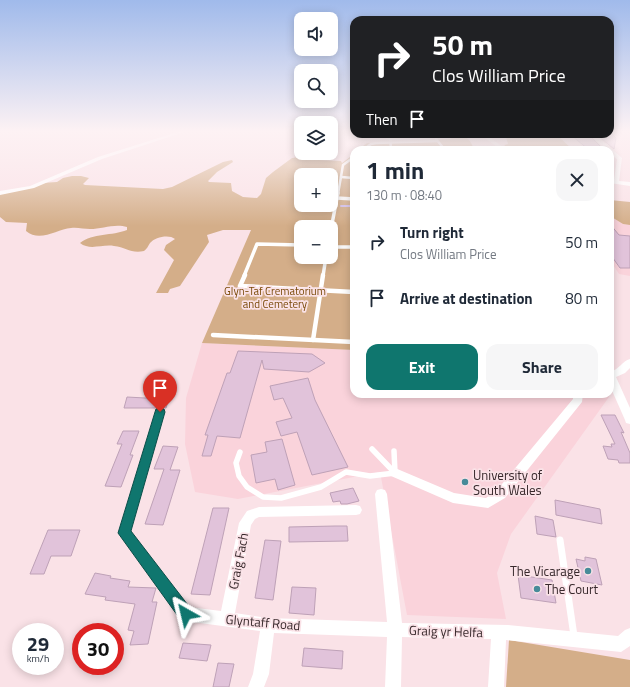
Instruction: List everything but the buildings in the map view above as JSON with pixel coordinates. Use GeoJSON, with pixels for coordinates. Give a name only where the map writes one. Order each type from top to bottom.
{"type":"FeatureCollection","features":[{"type":"Feature","properties":{"kind":"street"},"geometry":{"type":"LineString","coordinates":[[0,192],[32,187],[90,162]]}},
{"type":"Feature","properties":{"kind":"street"},"geometry":{"type":"LineString","coordinates":[[614,178],[619,162]]}},
{"type":"Feature","properties":{"kind":"street"},"geometry":{"type":"LineString","coordinates":[[614,181],[630,184]]}},
{"type":"Feature","properties":{"kind":"street"},"geometry":{"type":"LineString","coordinates":[[614,374],[622,371],[630,362]]}},
{"type":"Feature","properties":{"kind":"street"},"geometry":{"type":"LineString","coordinates":[[614,384],[630,420]]}},
{"type":"Feature","properties":{"kind":"street"},"geometry":{"type":"LineString","coordinates":[[395,473],[453,498],[488,503],[501,494],[578,400],[578,398]]}},
{"type":"Feature","properties":{"kind":"street","name":"Glyntaff Road"},"geometry":{"type":"LineString","coordinates":[[160,412],[124,533],[186,614],[268,625],[395,630]]}},
{"type":"Feature","properties":{"kind":"street","name":"Graig yr Helfa"},"geometry":{"type":"LineString","coordinates":[[381,494],[395,630],[499,633],[575,638],[621,644],[630,635]]}},
{"type":"Feature","properties":{"kind":"street","name":"Graig Fach"},"geometry":{"type":"LineString","coordinates":[[227,619],[245,522],[251,515],[259,512],[356,510]]}},
{"type":"Feature","properties":{"kind":"street"},"geometry":{"type":"LineString","coordinates":[[256,687],[261,674],[268,625]]}},
{"type":"Feature","properties":{"kind":"street"},"geometry":{"type":"LineString","coordinates":[[393,687],[395,630]]}},
{"type":"Feature","properties":{"kind":"street"},"geometry":{"type":"LineString","coordinates":[[496,687],[499,633]]}},
{"type":"Feature","properties":{"kind":"lane"},"geometry":{"type":"LineString","coordinates":[[338,193],[343,165],[347,162]]}},
{"type":"Feature","properties":{"kind":"lane"},"geometry":{"type":"LineString","coordinates":[[341,177],[350,178]]}},
{"type":"Feature","properties":{"kind":"lane"},"geometry":{"type":"LineString","coordinates":[[338,198],[350,199]]}},
{"type":"Feature","properties":{"kind":"lane"},"geometry":{"type":"LineString","coordinates":[[294,245],[257,244],[240,286],[350,292]]}},
{"type":"Feature","properties":{"kind":"lane"},"geometry":{"type":"LineString","coordinates":[[338,247],[350,248]]}},
{"type":"Feature","properties":{"kind":"lane"},"geometry":{"type":"LineString","coordinates":[[312,340],[325,264]]}},
{"type":"Feature","properties":{"kind":"lane"},"geometry":{"type":"LineString","coordinates":[[213,335],[350,342]]}},
{"type":"Feature","properties":{"kind":"lane"},"geometry":{"type":"LineString","coordinates":[[372,448],[395,473]]}},
{"type":"Feature","properties":{"kind":"lane"},"geometry":{"type":"LineString","coordinates":[[394,451],[395,473]]}},
{"type":"Feature","properties":{"kind":"lane"},"geometry":{"type":"LineString","coordinates":[[240,452],[236,463],[239,476],[247,487],[263,497],[281,498],[321,487],[346,472],[370,476],[395,473]]}},
{"type":"Feature","properties":{"kind":"lane"},"geometry":{"type":"LineString","coordinates":[[560,540],[575,638]]}},
{"type":"Feature","properties":{"kind":"shaded area"},"geometry":{"type":"Polygon","coordinates":[[[614,218],[623,224],[630,225],[630,276],[619,274],[614,266],[614,218]]]}},
{"type":"Feature","properties":{"kind":"shaded area","name":"University of South Wales"},"geometry":{"type":"Polygon","coordinates":[[[202,343],[350,350],[350,398],[608,398],[511,534],[497,573],[506,619],[407,615],[380,472],[238,499],[195,492],[185,444],[186,398],[202,343]]]}},
{"type":"Feature","properties":{"kind":"green space","name":"Glyn-Taf Crematorium and Cemetery"},"geometry":{"type":"Polygon","coordinates":[[[223,162],[233,162],[217,172],[208,181],[231,183],[232,191],[243,197],[257,198],[261,194],[266,178],[286,162],[350,162],[350,350],[202,343],[251,230],[223,230],[207,235],[209,242],[180,286],[170,289],[168,293],[156,293],[174,260],[164,250],[166,245],[175,239],[172,237],[166,236],[155,239],[144,251],[139,252],[114,246],[88,247],[80,243],[97,236],[127,230],[127,227],[113,226],[95,229],[73,228],[43,236],[37,236],[26,231],[27,223],[6,222],[0,217],[0,193],[42,183],[57,182],[63,178],[72,176],[89,178],[83,184],[85,185],[163,189],[172,187],[223,162]]]}},
{"type":"Feature","properties":{"kind":"green space"},"geometry":{"type":"Polygon","coordinates":[[[614,200],[630,202],[630,225],[623,224],[614,218],[614,200]]]}},
{"type":"Feature","properties":{"kind":"green space"},"geometry":{"type":"Polygon","coordinates":[[[509,640],[630,660],[630,687],[506,687],[509,640]]]}},
{"type":"Feature","properties":{"kind":"waterway"},"geometry":{"type":"LineString","coordinates":[[341,206],[350,206]]}},
{"type":"Feature","properties":{"kind":"place","name":"University of South Wales"},"geometry":{"type":"Point","coordinates":[465,482]}},
{"type":"Feature","properties":{"kind":"place","name":"The Vicarage"},"geometry":{"type":"Point","coordinates":[588,571]}},
{"type":"Feature","properties":{"kind":"place","name":"The Court"},"geometry":{"type":"Point","coordinates":[537,589]}},
{"type":"Feature","properties":{"kind":"route"},"geometry":{"type":"LineString","coordinates":[[160,412],[124,533],[186,614]]}}]}
